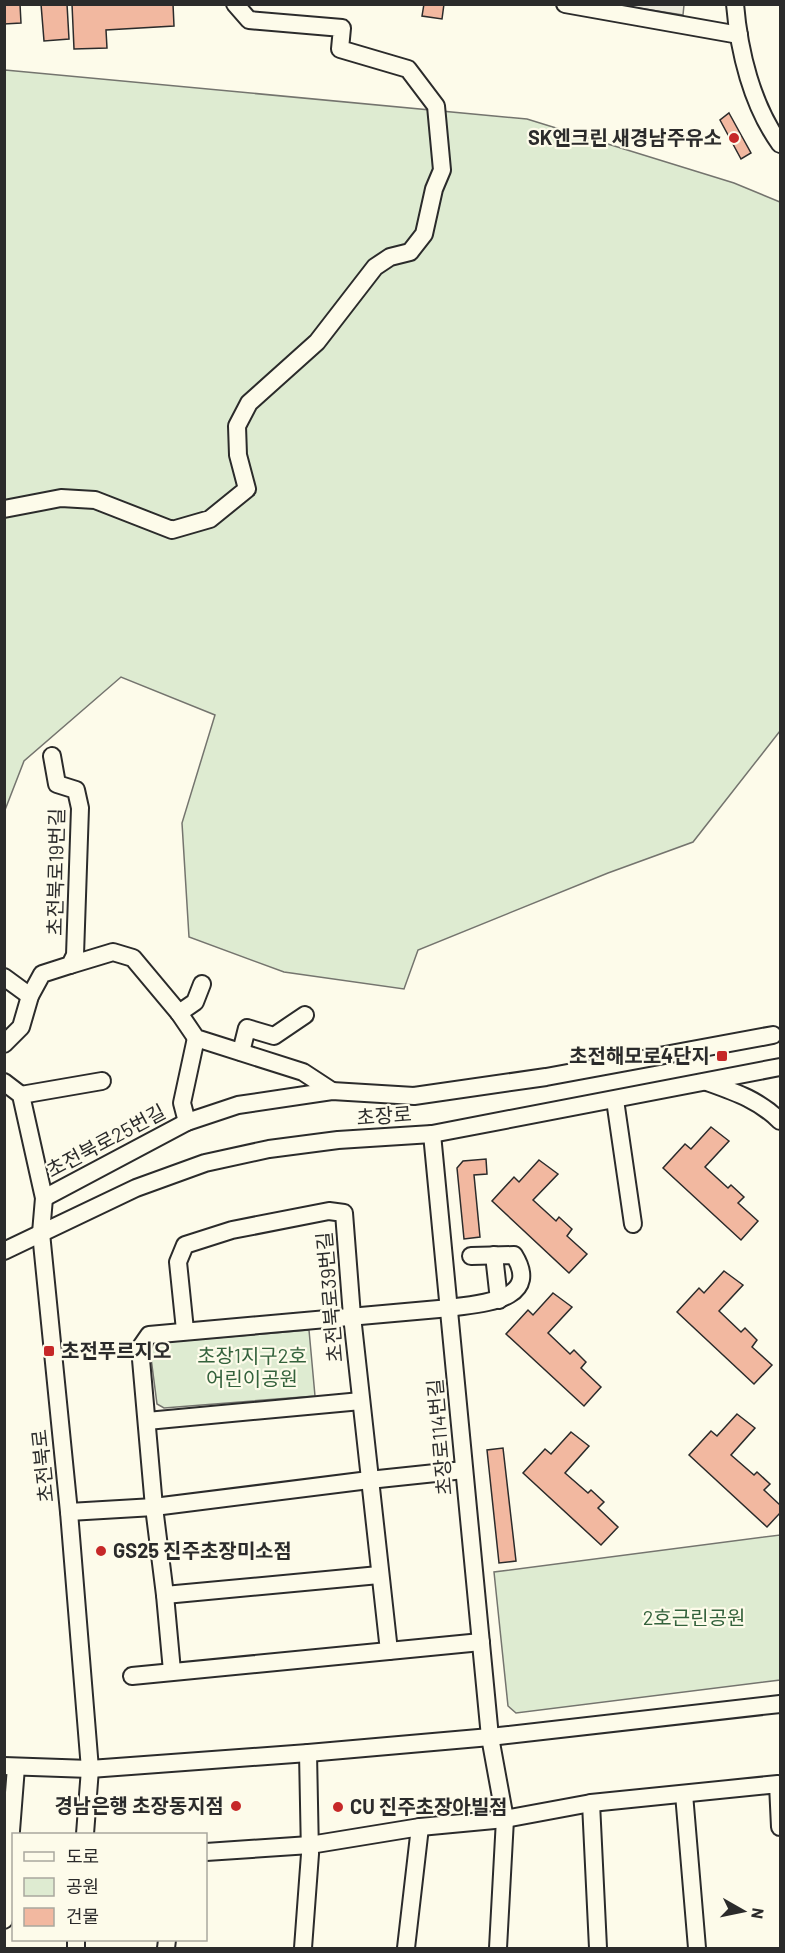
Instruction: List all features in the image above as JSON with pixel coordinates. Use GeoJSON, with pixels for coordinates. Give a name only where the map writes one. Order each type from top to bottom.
{"type":"FeatureCollection","features":[{"type":"Feature","properties":{"kind":"street"},"geometry":{"type":"LineString","coordinates":[[4,509],[61,498],[95,500],[172,530],[210,519],[247,489],[238,455],[237,426],[249,403],[317,342],[375,267],[390,257],[410,252],[424,234],[434,189],[442,170],[436,106],[408,69],[340,50],[342,28],[249,20],[235,4]]}},
{"type":"Feature","properties":{"kind":"street"},"geometry":{"type":"LineString","coordinates":[[565,4],[739,35]]}},
{"type":"Feature","properties":{"kind":"street"},"geometry":{"type":"LineString","coordinates":[[735,4],[739,35],[756,101],[780,144]]}},
{"type":"Feature","properties":{"kind":"street","name":"초전북로19번길"},"geometry":{"type":"LineString","coordinates":[[52,756],[57,784],[76,790],[80,808],[75,955],[70,965]]}},
{"type":"Feature","properties":{"kind":"street","name":"초전북로19번길"},"geometry":{"type":"LineString","coordinates":[[4,1044],[21,1027],[30,996],[42,974],[113,952],[133,958],[179,1012]]}},
{"type":"Feature","properties":{"kind":"street"},"geometry":{"type":"LineString","coordinates":[[4,977],[30,996]]}},
{"type":"Feature","properties":{"kind":"street"},"geometry":{"type":"LineString","coordinates":[[196,1038],[179,1012],[195,1002],[202,984]]}},
{"type":"Feature","properties":{"kind":"street"},"geometry":{"type":"LineString","coordinates":[[240,1052],[247,1028],[274,1036],[306,1015]]}},
{"type":"Feature","properties":{"kind":"street","name":"초전북로25번길"},"geometry":{"type":"LineString","coordinates":[[45,1198],[187,1122],[238,1105],[332,1091],[414,1096],[546,1077],[773,1035]]}},
{"type":"Feature","properties":{"kind":"street","name":"초전북로25번길"},"geometry":{"type":"LineString","coordinates":[[187,1122],[182,1103],[196,1038],[303,1072],[332,1091]]}},
{"type":"Feature","properties":{"kind":"street","name":"초장로"},"geometry":{"type":"LineString","coordinates":[[4,1251],[136,1188],[205,1163],[280,1147],[338,1140],[432,1134],[780,1067]]}},
{"type":"Feature","properties":{"kind":"street"},"geometry":{"type":"LineString","coordinates":[[4,1082],[21,1095],[102,1081]]}},
{"type":"Feature","properties":{"kind":"street"},"geometry":{"type":"LineString","coordinates":[[706,1082],[751,1098],[780,1121]]}},
{"type":"Feature","properties":{"kind":"street","name":"초전북로"},"geometry":{"type":"LineString","coordinates":[[21,1095],[45,1198],[41,1233],[69,1512],[90,1769],[85,1833]]}},
{"type":"Feature","properties":{"kind":"street"},"geometry":{"type":"LineString","coordinates":[[615,1100],[633,1224]]}},
{"type":"Feature","properties":{"kind":"street","name":"초장로114번길"},"geometry":{"type":"LineString","coordinates":[[432,1134],[490,1737],[505,1819],[498,1948]]}},
{"type":"Feature","properties":{"kind":"street","name":"초전북로39번길"},"geometry":{"type":"LineString","coordinates":[[185,1330],[178,1262],[184,1245],[232,1230],[329,1211],[344,1213],[352,1316],[389,1651]]}},
{"type":"Feature","properties":{"kind":"street"},"geometry":{"type":"LineString","coordinates":[[494,1255],[499,1300]]}},
{"type":"Feature","properties":{"kind":"street"},"geometry":{"type":"LineString","coordinates":[[172,1671],[140,1348],[149,1335],[450,1308],[499,1300],[508,1297],[516,1290],[520,1281],[519,1263],[514,1255],[471,1257]]}},
{"type":"Feature","properties":{"kind":"street"},"geometry":{"type":"LineString","coordinates":[[147,1421],[361,1401]]}},
{"type":"Feature","properties":{"kind":"street"},"geometry":{"type":"LineString","coordinates":[[69,1512],[154,1507],[464,1470]]}},
{"type":"Feature","properties":{"kind":"street"},"geometry":{"type":"LineString","coordinates":[[165,1595],[379,1575]]}},
{"type":"Feature","properties":{"kind":"street"},"geometry":{"type":"LineString","coordinates":[[132,1676],[481,1642]]}},
{"type":"Feature","properties":{"kind":"street"},"geometry":{"type":"LineString","coordinates":[[4,1920],[10,1767],[90,1769],[308,1753],[490,1737],[780,1704]]}},
{"type":"Feature","properties":{"kind":"street"},"geometry":{"type":"LineString","coordinates":[[303,1948],[310,1845],[308,1753]]}},
{"type":"Feature","properties":{"kind":"street"},"geometry":{"type":"LineString","coordinates":[[207,1852],[310,1845],[420,1827],[505,1819],[591,1803],[779,1784],[780,1827]]}},
{"type":"Feature","properties":{"kind":"street"},"geometry":{"type":"LineString","coordinates":[[684,1794],[697,1948]]}},
{"type":"Feature","properties":{"kind":"street"},"geometry":{"type":"LineString","coordinates":[[591,1803],[598,1948]]}},
{"type":"Feature","properties":{"kind":"street"},"geometry":{"type":"LineString","coordinates":[[406,1948],[420,1827]]}},
{"type":"Feature","properties":{"kind":"green space"},"geometry":{"type":"Polygon","coordinates":[[[5,70],[527,119],[734,183],[780,202],[780,731],[693,842],[608,873],[418,950],[404,989],[284,972],[189,937],[182,823],[215,715],[121,677],[24,761],[5,810],[5,70]]]}},
{"type":"Feature","properties":{"kind":"green space","name":"초장1지구2호 어린이공원"},"geometry":{"type":"Polygon","coordinates":[[[309,1330],[315,1396],[164,1408],[157,1404],[150,1350],[155,1343],[309,1330]]]}},
{"type":"Feature","properties":{"kind":"green space","name":"2호근린공원"},"geometry":{"type":"Polygon","coordinates":[[[780,1535],[780,1680],[516,1713],[508,1706],[494,1572],[780,1535]]]}},
{"type":"Feature","properties":{"kind":"shaded area"},"geometry":{"type":"Polygon","coordinates":[[[684,4],[683,15],[619,5],[684,4]]]}},
{"type":"Feature","properties":{"kind":"building"},"geometry":{"type":"Polygon","coordinates":[[[4,4],[20,4],[21,23],[4,24],[4,4]]]}},
{"type":"Feature","properties":{"kind":"building"},"geometry":{"type":"Polygon","coordinates":[[[41,4],[67,4],[69,39],[44,41],[41,4]]]}},
{"type":"Feature","properties":{"kind":"building"},"geometry":{"type":"Polygon","coordinates":[[[72,4],[173,4],[174,26],[106,30],[107,48],[74,49],[72,4]]]}},
{"type":"Feature","properties":{"kind":"building"},"geometry":{"type":"Polygon","coordinates":[[[424,4],[444,4],[442,19],[422,16],[424,4]]]}},
{"type":"Feature","properties":{"kind":"building"},"geometry":{"type":"Polygon","coordinates":[[[729,113],[751,153],[741,159],[720,120],[729,113]]]}},
{"type":"Feature","properties":{"kind":"building"},"geometry":{"type":"Polygon","coordinates":[[[711,1127],[729,1141],[705,1167],[728,1188],[731,1185],[744,1197],[738,1203],[758,1221],[741,1240],[663,1168],[685,1144],[691,1149],[711,1127]]]}},
{"type":"Feature","properties":{"kind":"building"},"geometry":{"type":"Polygon","coordinates":[[[486,1159],[487,1174],[474,1175],[480,1237],[464,1239],[457,1168],[463,1161],[486,1159]]]}},
{"type":"Feature","properties":{"kind":"building"},"geometry":{"type":"Polygon","coordinates":[[[539,1160],[558,1174],[533,1200],[556,1221],[559,1217],[572,1229],[567,1236],[587,1254],[569,1273],[492,1201],[514,1177],[519,1182],[539,1160]]]}},
{"type":"Feature","properties":{"kind":"building"},"geometry":{"type":"Polygon","coordinates":[[[724,1271],[743,1285],[719,1311],[741,1332],[745,1328],[757,1340],[752,1347],[772,1365],[754,1384],[677,1312],[699,1288],[704,1293],[724,1271]]]}},
{"type":"Feature","properties":{"kind":"building"},"geometry":{"type":"Polygon","coordinates":[[[553,1293],[572,1307],[548,1333],[570,1354],[574,1350],[586,1362],[581,1368],[601,1387],[584,1406],[506,1334],[528,1310],[533,1315],[553,1293]]]}},
{"type":"Feature","properties":{"kind":"building"},"geometry":{"type":"Polygon","coordinates":[[[737,1414],[755,1428],[731,1455],[754,1475],[757,1472],[770,1484],[764,1490],[780,1505],[780,1513],[767,1527],[689,1455],[711,1431],[717,1436],[737,1414]]]}},
{"type":"Feature","properties":{"kind":"building"},"geometry":{"type":"Polygon","coordinates":[[[571,1432],[589,1446],[565,1473],[588,1493],[591,1490],[604,1502],[598,1508],[618,1527],[601,1545],[523,1473],[545,1449],[551,1454],[571,1432]]]}},
{"type":"Feature","properties":{"kind":"building"},"geometry":{"type":"Polygon","coordinates":[[[503,1448],[516,1561],[499,1563],[487,1450],[503,1448]]]}},
{"type":"Feature","properties":{"kind":"place","name":"SK엔크린 새경남주유소"},"geometry":{"type":"Point","coordinates":[734,138]}},
{"type":"Feature","properties":{"kind":"place","name":"초전해모로4단지"},"geometry":{"type":"Point","coordinates":[722,1056]}},
{"type":"Feature","properties":{"kind":"place","name":"초전푸르지오"},"geometry":{"type":"Point","coordinates":[49,1351]}},
{"type":"Feature","properties":{"kind":"place","name":"GS25 진주초장미소점"},"geometry":{"type":"Point","coordinates":[101,1551]}},
{"type":"Feature","properties":{"kind":"place","name":"경남은행 초장동지점"},"geometry":{"type":"Point","coordinates":[236,1806]}},
{"type":"Feature","properties":{"kind":"place","name":"CU 진주초장아빌점"},"geometry":{"type":"Point","coordinates":[338,1807]}}]}
